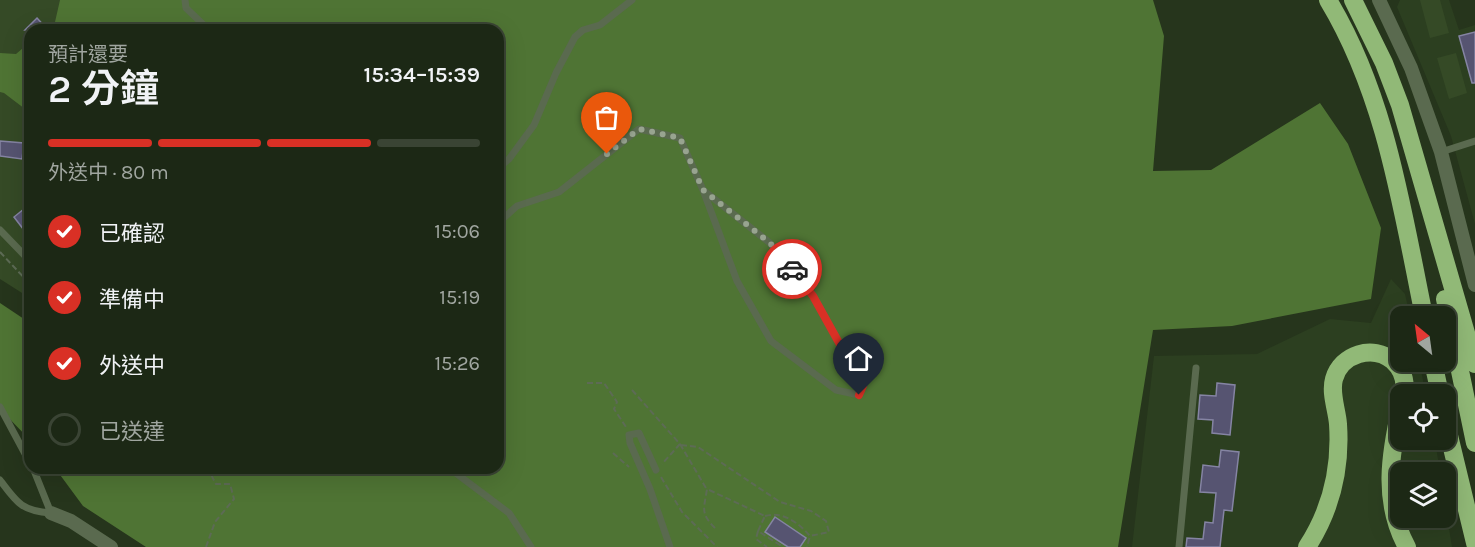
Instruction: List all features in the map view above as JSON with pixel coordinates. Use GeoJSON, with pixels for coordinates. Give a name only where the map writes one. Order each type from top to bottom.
{"type":"FeatureCollection","features":[{"type":"Feature","properties":{"kind":"highway"},"geometry":{"type":"LineString","coordinates":[[1328,0],[1352,45],[1375,104],[1392,165],[1422,306]]}},
{"type":"Feature","properties":{"kind":"highway"},"geometry":{"type":"LineString","coordinates":[[1353,0],[1384,63],[1400,105],[1475,364]]}},
{"type":"Feature","properties":{"kind":"highway"},"geometry":{"type":"LineString","coordinates":[[1424,191],[1475,443]]}},
{"type":"Feature","properties":{"kind":"highway"},"geometry":{"type":"LineString","coordinates":[[1307,547],[1326,511],[1335,479],[1339,440],[1333,388],[1340,366],[1358,354],[1372,352],[1394,362],[1405,384]]}},
{"type":"Feature","properties":{"kind":"highway"},"geometry":{"type":"LineString","coordinates":[[1393,450],[1389,487],[1394,515],[1407,547]]}},
{"type":"Feature","properties":{"kind":"highway"},"geometry":{"type":"LineString","coordinates":[[1449,450],[1465,547]]}},
{"type":"Feature","properties":{"kind":"highway"},"geometry":{"type":"LineString","coordinates":[[1453,450],[1475,543]]}},
{"type":"Feature","properties":{"kind":"street"},"geometry":{"type":"LineString","coordinates":[[1379,0],[1411,68],[1441,152],[1475,285]]}},
{"type":"Feature","properties":{"kind":"street"},"geometry":{"type":"LineString","coordinates":[[51,513],[71,521],[111,547]]}},
{"type":"Feature","properties":{"kind":"lane"},"geometry":{"type":"LineString","coordinates":[[185,0],[186,8],[203,24]]}},
{"type":"Feature","properties":{"kind":"lane"},"geometry":{"type":"LineString","coordinates":[[504,163],[534,125],[556,73],[575,37],[583,30],[600,25],[632,0]]}},
{"type":"Feature","properties":{"kind":"lane"},"geometry":{"type":"LineString","coordinates":[[504,218],[517,206],[559,192],[639,129],[680,138],[703,190],[737,281],[771,341],[836,390],[859,395],[863,386],[813,296],[770,243],[703,190]]}},
{"type":"Feature","properties":{"kind":"lane"},"geometry":{"type":"LineString","coordinates":[[1441,152],[1475,141]]}},
{"type":"Feature","properties":{"kind":"lane"},"geometry":{"type":"LineString","coordinates":[[0,230],[24,255]]}},
{"type":"Feature","properties":{"kind":"lane"},"geometry":{"type":"LineString","coordinates":[[1179,547],[1196,368]]}},
{"type":"Feature","properties":{"kind":"lane"},"geometry":{"type":"LineString","coordinates":[[0,407],[24,452]]}},
{"type":"Feature","properties":{"kind":"lane"},"geometry":{"type":"LineString","coordinates":[[656,470],[639,433],[629,435],[630,443],[650,489],[670,547]]}},
{"type":"Feature","properties":{"kind":"lane"},"geometry":{"type":"LineString","coordinates":[[0,480],[23,507],[34,512],[51,513],[35,474]]}},
{"type":"Feature","properties":{"kind":"lane"},"geometry":{"type":"LineString","coordinates":[[457,474],[509,513],[531,547]]}},
{"type":"Feature","properties":{"kind":"path"},"geometry":{"type":"LineString","coordinates":[[0,252],[24,278]]}},
{"type":"Feature","properties":{"kind":"path"},"geometry":{"type":"LineString","coordinates":[[587,383],[604,383],[617,402],[615,409],[629,435]]}},
{"type":"Feature","properties":{"kind":"path"},"geometry":{"type":"LineString","coordinates":[[632,390],[680,444],[707,489],[765,516],[783,515],[805,529],[810,536]]}},
{"type":"Feature","properties":{"kind":"path"},"geometry":{"type":"LineString","coordinates":[[680,444],[656,470],[682,512],[717,547]]}},
{"type":"Feature","properties":{"kind":"path"},"geometry":{"type":"LineString","coordinates":[[680,444],[698,447],[780,502],[811,511],[826,521],[830,532],[810,536]]}},
{"type":"Feature","properties":{"kind":"path"},"geometry":{"type":"LineString","coordinates":[[206,547],[215,522],[234,499],[230,484],[216,484],[211,474]]}},
{"type":"Feature","properties":{"kind":"path"},"geometry":{"type":"LineString","coordinates":[[707,489],[703,511],[715,528]]}},
{"type":"Feature","properties":{"kind":"path"},"geometry":{"type":"LineString","coordinates":[[765,516],[756,539],[767,547]]}},
{"type":"Feature","properties":{"kind":"path"},"geometry":{"type":"LineString","coordinates":[[758,531],[783,547]]}},
{"type":"Feature","properties":{"kind":"path"},"geometry":{"type":"LineString","coordinates":[[807,547],[810,536]]}},
{"type":"Feature","properties":{"kind":"shaded area"},"geometry":{"type":"Polygon","coordinates":[[[0,0],[350,0],[360,24],[24,24],[24,294],[0,279],[0,0]]]}},
{"type":"Feature","properties":{"kind":"shaded area"},"geometry":{"type":"Polygon","coordinates":[[[1400,0],[1449,0],[1459,30],[1475,25],[1475,224],[1451,136],[1397,7],[1400,0]]]}},
{"type":"Feature","properties":{"kind":"shaded area"},"geometry":{"type":"Polygon","coordinates":[[[1420,0],[1440,0],[1449,33],[1430,38],[1420,0]]]}},
{"type":"Feature","properties":{"kind":"shaded area"},"geometry":{"type":"Polygon","coordinates":[[[1456,53],[1467,93],[1449,99],[1437,58],[1456,53]]]}},
{"type":"Feature","properties":{"kind":"shaded area"},"geometry":{"type":"Polygon","coordinates":[[[1391,279],[1405,294],[1408,306],[1390,306],[1390,372],[1421,372],[1424,384],[1390,384],[1390,450],[1437,450],[1438,462],[1390,462],[1390,528],[1449,528],[1452,547],[1132,547],[1154,356],[1257,354],[1330,319],[1371,323],[1391,279]]]}},
{"type":"Feature","properties":{"kind":"green space"},"geometry":{"type":"Polygon","coordinates":[[[60,0],[1153,0],[1164,36],[1153,171],[1211,170],[1320,103],[1348,144],[1381,228],[1371,299],[1232,326],[1153,330],[1118,547],[146,547],[83,506],[59,474],[504,474],[504,24],[53,24],[60,0]]]}},
{"type":"Feature","properties":{"kind":"green space"},"geometry":{"type":"Polygon","coordinates":[[[24,47],[24,108],[0,92],[0,53],[16,54],[24,47]]]}},
{"type":"Feature","properties":{"kind":"green space"},"geometry":{"type":"Polygon","coordinates":[[[0,303],[24,319],[24,434],[0,409],[0,303]]]}},
{"type":"Feature","properties":{"kind":"building"},"geometry":{"type":"Polygon","coordinates":[[[37,18],[42,24],[31,24],[37,18]]]}},
{"type":"Feature","properties":{"kind":"building"},"geometry":{"type":"Polygon","coordinates":[[[1475,32],[1475,83],[1472,83],[1459,36],[1475,32]]]}},
{"type":"Feature","properties":{"kind":"building"},"geometry":{"type":"Polygon","coordinates":[[[0,141],[24,143],[22,159],[0,156],[0,141]]]}},
{"type":"Feature","properties":{"kind":"building"},"geometry":{"type":"Polygon","coordinates":[[[24,209],[24,230],[14,217],[24,209]]]}},
{"type":"Feature","properties":{"kind":"building"},"geometry":{"type":"Polygon","coordinates":[[[1217,383],[1235,385],[1230,435],[1212,433],[1213,420],[1198,419],[1200,395],[1216,396],[1217,383]]]}},
{"type":"Feature","properties":{"kind":"building"},"geometry":{"type":"Polygon","coordinates":[[[1221,450],[1239,452],[1232,511],[1224,510],[1220,547],[1186,547],[1187,538],[1203,539],[1205,522],[1213,523],[1216,493],[1200,492],[1203,465],[1219,467],[1221,450]]]}},
{"type":"Feature","properties":{"kind":"building"},"geometry":{"type":"Polygon","coordinates":[[[775,517],[806,538],[800,547],[788,547],[765,532],[775,517]]]}},
{"type":"Feature","properties":{"kind":"way so far"},"geometry":{"type":"LineString","coordinates":[[607,154],[639,129],[680,138],[703,190],[770,243],[792,269]]}},
{"type":"Feature","properties":{"kind":"route"},"geometry":{"type":"LineString","coordinates":[[792,269],[813,296],[863,386],[859,395]]}}]}
